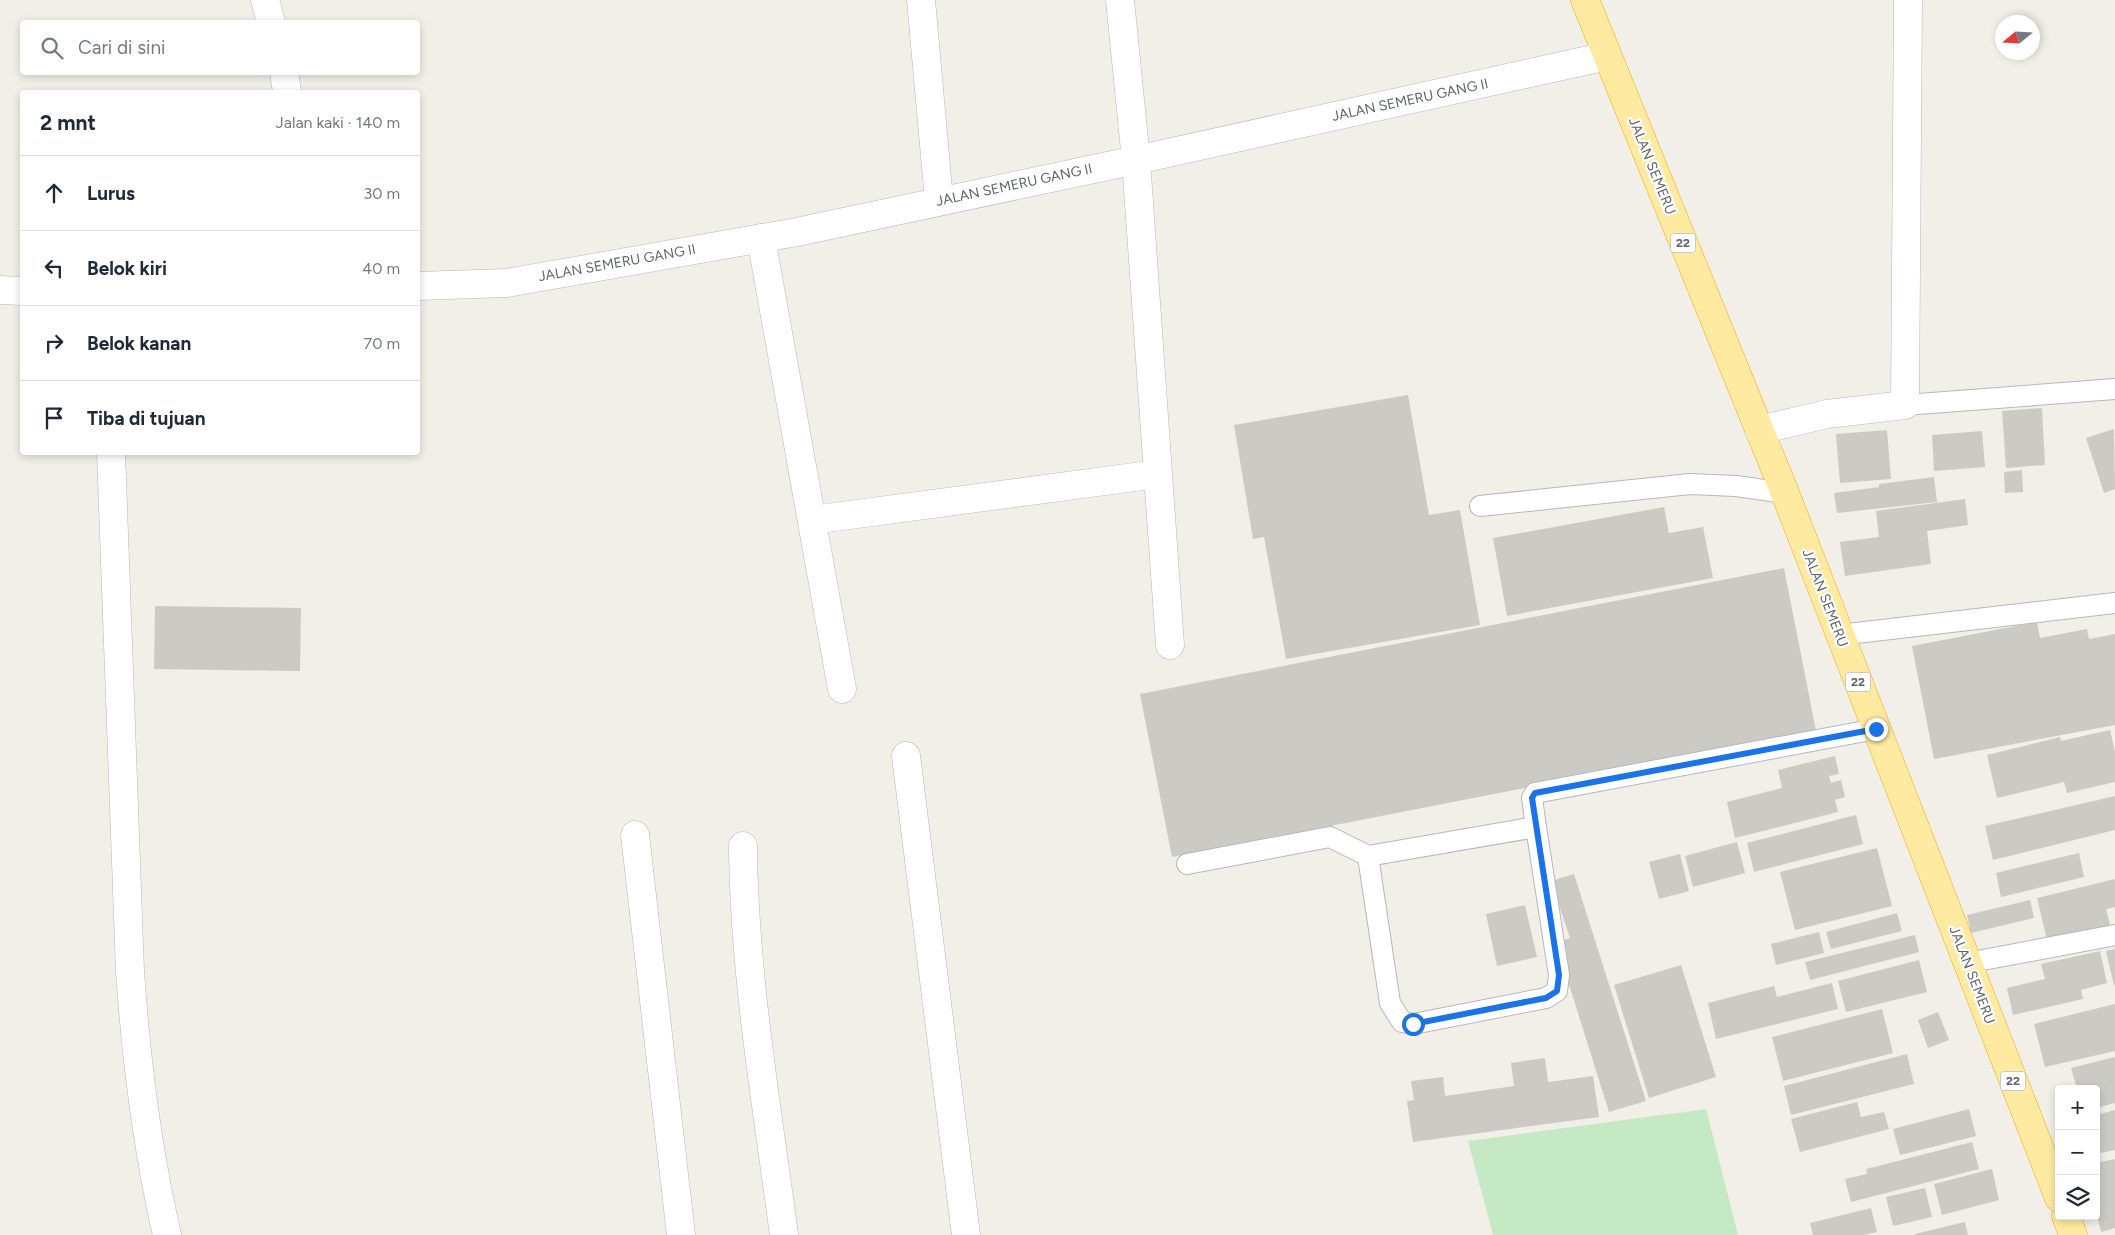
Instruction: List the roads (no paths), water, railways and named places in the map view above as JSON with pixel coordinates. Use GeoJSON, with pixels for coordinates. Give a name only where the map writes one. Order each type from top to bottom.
{"type":"FeatureCollection","features":[{"type":"Feature","properties":{"kind":"highway","name":"JALAN SEMERU"},"geometry":{"type":"LineString","coordinates":[[1585,0],[1785,493],[2055,1188]]}},
{"type":"Feature","properties":{"kind":"highway"},"geometry":{"type":"LineString","coordinates":[[2067,1220],[2073,1235]]}},
{"type":"Feature","properties":{"kind":"street"},"geometry":{"type":"LineString","coordinates":[[265,0],[270,20]]}},
{"type":"Feature","properties":{"kind":"street"},"geometry":{"type":"LineString","coordinates":[[921,0],[939,200]]}},
{"type":"Feature","properties":{"kind":"street"},"geometry":{"type":"LineString","coordinates":[[1120,0],[1136,160],[1170,645]]}},
{"type":"Feature","properties":{"kind":"street"},"geometry":{"type":"LineString","coordinates":[[1759,430],[1827,414],[1905,404],[1908,0]]}},
{"type":"Feature","properties":{"kind":"street","name":"JALAN SEMERU GANG II"},"geometry":{"type":"LineString","coordinates":[[420,286],[508,283],[761,238],[1136,160],[1607,56]]}},
{"type":"Feature","properties":{"kind":"street"},"geometry":{"type":"LineString","coordinates":[[285,75],[288,90]]}},
{"type":"Feature","properties":{"kind":"street"},"geometry":{"type":"LineString","coordinates":[[761,238],[842,688]]}},
{"type":"Feature","properties":{"kind":"street"},"geometry":{"type":"LineString","coordinates":[[0,290],[20,291]]}},
{"type":"Feature","properties":{"kind":"street"},"geometry":{"type":"LineString","coordinates":[[111,455],[134,1039],[157,1191],[167,1235]]}},
{"type":"Feature","properties":{"kind":"street"},"geometry":{"type":"LineString","coordinates":[[812,520],[1157,474]]}},
{"type":"Feature","properties":{"kind":"street"},"geometry":{"type":"LineString","coordinates":[[906,756],[966,1235]]}},
{"type":"Feature","properties":{"kind":"street"},"geometry":{"type":"LineString","coordinates":[[635,835],[681,1235]]}},
{"type":"Feature","properties":{"kind":"street"},"geometry":{"type":"LineString","coordinates":[[743,846],[743,888],[752,990],[784,1235]]}},
{"type":"Feature","properties":{"kind":"lane"},"geometry":{"type":"LineString","coordinates":[[1905,404],[2115,389]]}},
{"type":"Feature","properties":{"kind":"lane"},"geometry":{"type":"LineString","coordinates":[[1480,506],[1690,484],[1736,486],[1785,493]]}},
{"type":"Feature","properties":{"kind":"lane"},"geometry":{"type":"LineString","coordinates":[[1839,635],[2115,603]]}},
{"type":"Feature","properties":{"kind":"lane"},"geometry":{"type":"LineString","coordinates":[[1368,856],[1390,1003],[1402,1022],[1413,1024],[1546,998],[1557,991],[1559,975],[1532,798],[1535,793],[1876,729]]}},
{"type":"Feature","properties":{"kind":"lane"},"geometry":{"type":"LineString","coordinates":[[1187,864],[1330,837],[1368,856],[1536,827]]}},
{"type":"Feature","properties":{"kind":"lane"},"geometry":{"type":"LineString","coordinates":[[1967,964],[2115,935]]}}]}
